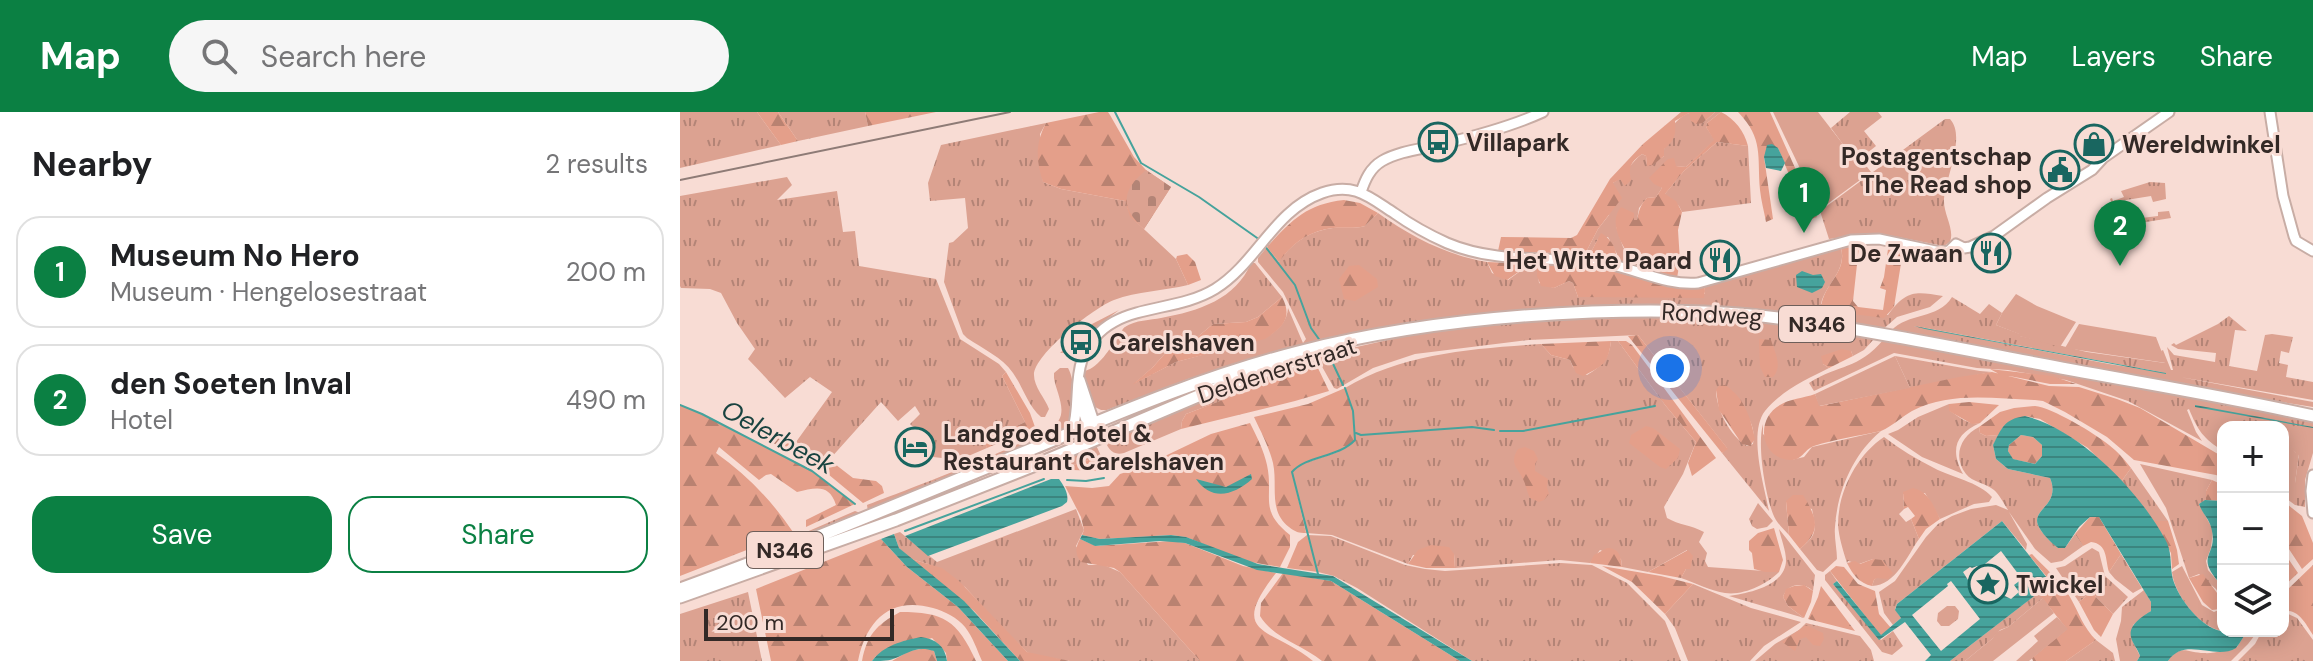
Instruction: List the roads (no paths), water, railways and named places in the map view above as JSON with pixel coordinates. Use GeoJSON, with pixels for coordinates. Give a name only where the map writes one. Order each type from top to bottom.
{"type":"FeatureCollection","features":[{"type":"Feature","properties":{"kind":"main road","name":"Rondweg"},"geometry":{"type":"LineString","coordinates":[[1247,367],[1357,338],[1532,314],[1701,312],[1775,318],[1888,335],[2313,413]]}},
{"type":"Feature","properties":{"kind":"main road","name":"Deldenerstraat"},"geometry":{"type":"LineString","coordinates":[[680,597],[880,526],[1217,388],[1319,353],[1429,327]]}},
{"type":"Feature","properties":{"kind":"main road","name":"Deldenerstraat"},"geometry":{"type":"LineString","coordinates":[[680,589],[762,559],[1177,390],[1247,367]]}},
{"type":"Feature","properties":{"kind":"street"},"geometry":{"type":"LineString","coordinates":[[1361,192],[1369,173],[1394,156],[1488,133],[1543,112]]}},
{"type":"Feature","properties":{"kind":"street"},"geometry":{"type":"LineString","coordinates":[[1072,432],[1080,365],[1093,339],[1114,321],[1136,312],[1177,305],[1210,292],[1252,257],[1287,214],[1303,202],[1332,191],[1361,192],[1426,233],[1471,252],[1601,263],[1685,284],[1703,282],[1851,240],[1879,239],[1940,252],[1952,249],[1956,244],[1970,247],[1994,236],[2092,170],[2103,158],[2169,112]]}},
{"type":"Feature","properties":{"kind":"street"},"geometry":{"type":"LineString","coordinates":[[2270,112],[2278,169],[2294,236],[2296,241],[2313,251]]}},
{"type":"Feature","properties":{"kind":"street"},"geometry":{"type":"LineString","coordinates":[[1079,377],[1092,424]]}},
{"type":"Feature","properties":{"kind":"street"},"geometry":{"type":"LineString","coordinates":[[1077,394],[1099,437]]}},
{"type":"Feature","properties":{"kind":"street"},"geometry":{"type":"LineString","coordinates":[[2313,475],[2313,513]]}},
{"type":"Feature","properties":{"kind":"water"},"geometry":{"type":"Polygon","coordinates":[[[1767,145],[1778,148],[1785,163],[1781,171],[1766,168],[1764,157],[1767,145]]]}},
{"type":"Feature","properties":{"kind":"water"},"geometry":{"type":"Polygon","coordinates":[[[1802,271],[1821,274],[1825,282],[1822,288],[1812,293],[1797,287],[1796,275],[1802,271]]]}},
{"type":"Feature","properties":{"kind":"water"},"geometry":{"type":"Polygon","coordinates":[[[1914,326],[2166,373],[2166,374],[1925,329],[1914,326]]]}},
{"type":"Feature","properties":{"kind":"water"},"geometry":{"type":"Polygon","coordinates":[[[2195,405],[2281,421],[2274,421],[2195,405]]]}},
{"type":"Feature","properties":{"kind":"water"},"geometry":{"type":"Polygon","coordinates":[[[2025,416],[2066,434],[2124,482],[2165,539],[2174,583],[2188,607],[2202,622],[2217,630],[2217,637],[2243,637],[2236,648],[2219,652],[2183,650],[2168,661],[2137,661],[2140,656],[2131,633],[2137,621],[2151,611],[2151,602],[2099,517],[2090,517],[2079,527],[2065,548],[2058,548],[2042,532],[2037,522],[2052,495],[2050,478],[2008,469],[1996,459],[1993,445],[2004,425],[2025,416]],[[2021,435],[2009,445],[2008,451],[2013,459],[2035,464],[2042,456],[2042,445],[2033,437],[2021,435]]]}},
{"type":"Feature","properties":{"kind":"water"},"geometry":{"type":"Polygon","coordinates":[[[1251,474],[1252,479],[1245,485],[1223,494],[1209,491],[1196,479],[1226,487],[1251,474]]]}},
{"type":"Feature","properties":{"kind":"water"},"geometry":{"type":"Polygon","coordinates":[[[1051,479],[1059,479],[1066,490],[1067,502],[1062,506],[928,556],[905,536],[1051,479]]]}},
{"type":"Feature","properties":{"kind":"water"},"geometry":{"type":"Polygon","coordinates":[[[2205,500],[2217,501],[2217,580],[2208,561],[2213,537],[2210,524],[2199,504],[2205,500]]]}},
{"type":"Feature","properties":{"kind":"water"},"geometry":{"type":"Polygon","coordinates":[[[2002,521],[2051,583],[1950,661],[1925,661],[1931,655],[1905,622],[1879,640],[1833,584],[1837,581],[1881,635],[1901,618],[1895,610],[1897,604],[2002,521]],[[2001,551],[1980,568],[1970,567],[1963,572],[1968,580],[1972,577],[1992,603],[2003,595],[2011,599],[2019,592],[2014,585],[2022,579],[2001,551]],[[1951,581],[1912,615],[1941,651],[1980,619],[1951,581]]]}},
{"type":"Feature","properties":{"kind":"water"},"geometry":{"type":"Polygon","coordinates":[[[894,534],[899,548],[964,601],[1020,661],[1008,661],[958,607],[907,567],[881,539],[894,534]]]}},
{"type":"Feature","properties":{"kind":"water"},"geometry":{"type":"Polygon","coordinates":[[[1082,535],[1100,539],[1186,537],[1258,564],[1333,576],[1472,661],[1460,661],[1331,581],[1257,570],[1185,543],[1160,541],[1095,546],[1080,539],[1082,535]]]}},
{"type":"Feature","properties":{"kind":"water"},"geometry":{"type":"Polygon","coordinates":[[[921,637],[939,644],[947,661],[937,661],[934,651],[923,649],[891,660],[872,661],[888,647],[921,637]]]}},
{"type":"Feature","properties":{"kind":"waterway"},"geometry":{"type":"LineString","coordinates":[[1115,112],[1141,163],[1199,197],[1260,240]]}},
{"type":"Feature","properties":{"kind":"waterway"},"geometry":{"type":"LineString","coordinates":[[1264,245],[1295,285],[1311,328],[1321,342]]}},
{"type":"Feature","properties":{"kind":"waterway"},"geometry":{"type":"LineString","coordinates":[[1327,351],[1343,385]]}},
{"type":"Feature","properties":{"kind":"waterway"},"geometry":{"type":"LineString","coordinates":[[1318,574],[1292,472],[1298,466],[1340,450],[1355,440],[1353,411],[1345,388]]}},
{"type":"Feature","properties":{"kind":"waterway","name":"Oelerbeek"},"geometry":{"type":"LineString","coordinates":[[680,405],[812,471],[855,504]]}},
{"type":"Feature","properties":{"kind":"waterway"},"geometry":{"type":"LineString","coordinates":[[1500,431],[1523,431],[1655,406]]}},
{"type":"Feature","properties":{"kind":"waterway"},"geometry":{"type":"LineString","coordinates":[[1356,433],[1472,427],[1494,430]]}},
{"type":"Feature","properties":{"kind":"waterway"},"geometry":{"type":"LineString","coordinates":[[1067,480],[1104,478]]}},
{"type":"Feature","properties":{"kind":"waterway"},"geometry":{"type":"LineString","coordinates":[[905,531],[1044,479]]}},
{"type":"Feature","properties":{"kind":"railway"},"geometry":{"type":"LineString","coordinates":[[680,180],[1010,112]]}},
{"type":"Feature","properties":{"kind":"place","name":"Villapark"},"geometry":{"type":"Point","coordinates":[1438,142]}},
{"type":"Feature","properties":{"kind":"place","name":"Wereldwinkel"},"geometry":{"type":"Point","coordinates":[2094,144]}},
{"type":"Feature","properties":{"kind":"place","name":"Postagentschap The Read shop"},"geometry":{"type":"Point","coordinates":[2060,170]}},
{"type":"Feature","properties":{"kind":"place","name":"Museum No Hero"},"geometry":{"type":"Point","coordinates":[1804,233]}},
{"type":"Feature","properties":{"kind":"place","name":"De Zwaan"},"geometry":{"type":"Point","coordinates":[1991,253]}},
{"type":"Feature","properties":{"kind":"place","name":"Het Witte Paard"},"geometry":{"type":"Point","coordinates":[1720,260]}},
{"type":"Feature","properties":{"kind":"place","name":"den Soeten Inval"},"geometry":{"type":"Point","coordinates":[2120,266]}},
{"type":"Feature","properties":{"kind":"place","name":"Carelshaven"},"geometry":{"type":"Point","coordinates":[1081,342]}},
{"type":"Feature","properties":{"kind":"place","name":"Landgoed Hotel & Restaurant Carelshaven"},"geometry":{"type":"Point","coordinates":[915,447]}},
{"type":"Feature","properties":{"kind":"place","name":"Twickel"},"geometry":{"type":"Point","coordinates":[1988,584]}}]}
